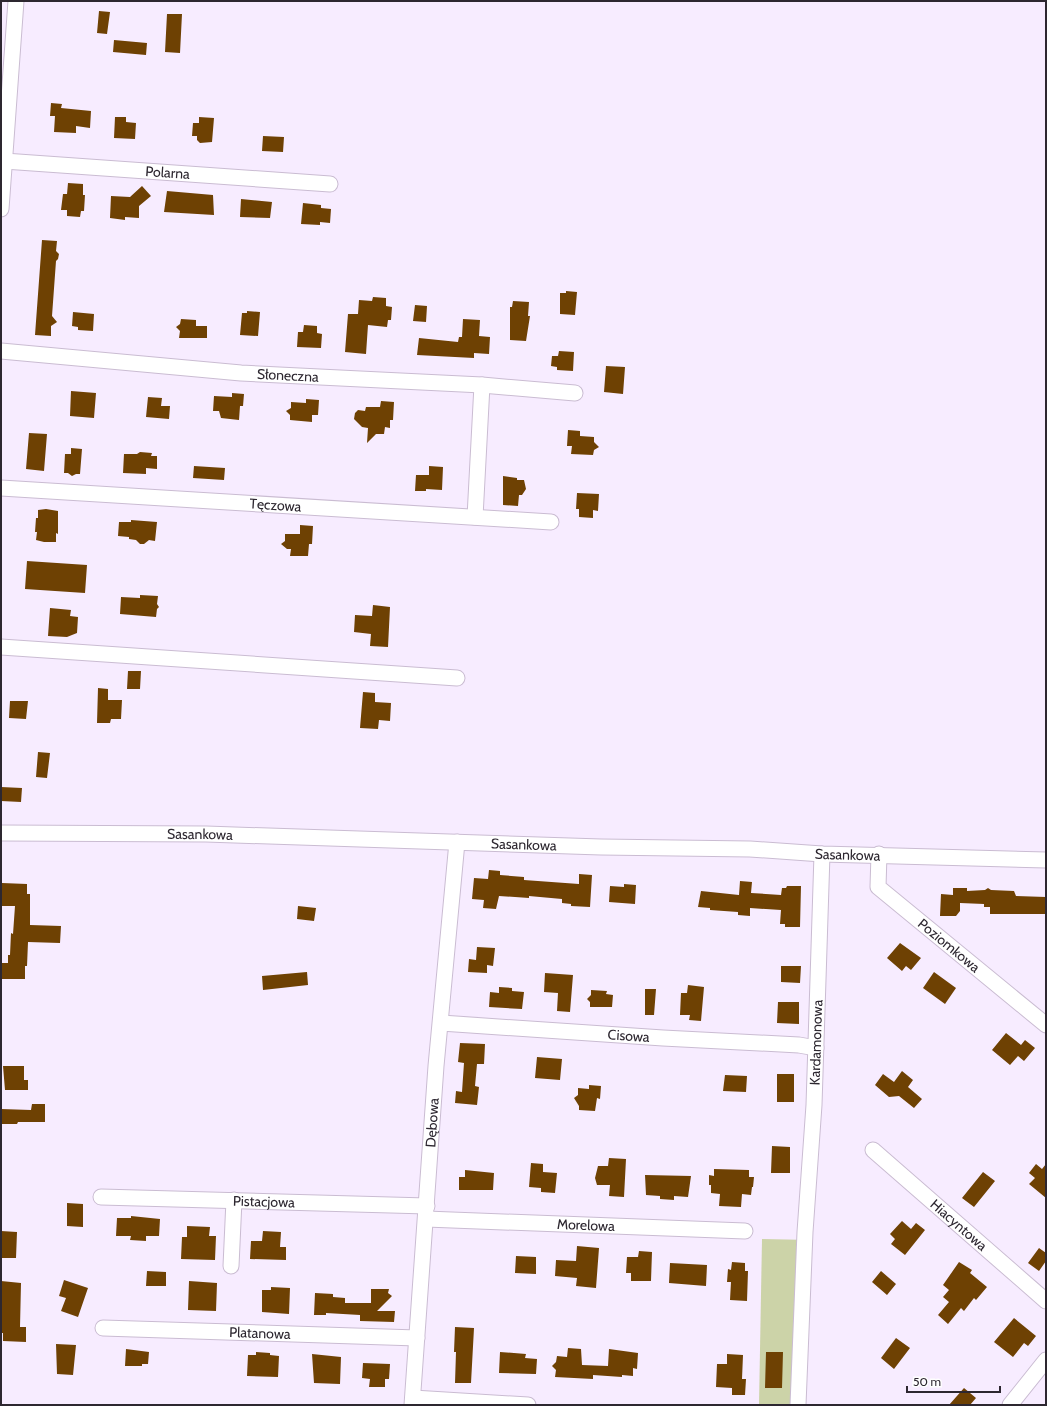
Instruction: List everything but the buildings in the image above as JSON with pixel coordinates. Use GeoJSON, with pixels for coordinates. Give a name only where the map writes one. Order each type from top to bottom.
{"type":"FeatureCollection","features":[{"type":"Feature","properties":{"kind":"street"},"geometry":{"type":"LineString","coordinates":[[1,209],[16,1]]}},
{"type":"Feature","properties":{"kind":"street","name":"Polarna"},"geometry":{"type":"LineString","coordinates":[[4,161],[330,184]]}},
{"type":"Feature","properties":{"kind":"street","name":"Słoneczna"},"geometry":{"type":"LineString","coordinates":[[1,351],[241,373],[482,385],[575,393]]}},
{"type":"Feature","properties":{"kind":"street"},"geometry":{"type":"LineString","coordinates":[[475,517],[482,385]]}},
{"type":"Feature","properties":{"kind":"street","name":"Tęczowa"},"geometry":{"type":"LineString","coordinates":[[1,488],[551,522]]}},
{"type":"Feature","properties":{"kind":"street"},"geometry":{"type":"LineString","coordinates":[[1,647],[457,678]]}},
{"type":"Feature","properties":{"kind":"street","name":"Sasankowa"},"geometry":{"type":"LineString","coordinates":[[1,833],[206,834],[1046,860]]}},
{"type":"Feature","properties":{"kind":"street","name":"Dębowa"},"geometry":{"type":"LineString","coordinates":[[413,1402],[426,1213],[457,842]]}},
{"type":"Feature","properties":{"kind":"street","name":"Kardamonowa"},"geometry":{"type":"LineString","coordinates":[[798,1405],[805,1232],[816,1048],[822,854]]}},
{"type":"Feature","properties":{"kind":"street","name":"Poziomkowa"},"geometry":{"type":"LineString","coordinates":[[879,854],[878,887],[1046,1025]]}},
{"type":"Feature","properties":{"kind":"street","name":"Cisowa"},"geometry":{"type":"LineString","coordinates":[[441,1023],[663,1038],[799,1045],[816,1048]]}},
{"type":"Feature","properties":{"kind":"street","name":"Hiacyntowa"},"geometry":{"type":"LineString","coordinates":[[873,1150],[1046,1301]]}},
{"type":"Feature","properties":{"kind":"street","name":"Pistacjowa"},"geometry":{"type":"LineString","coordinates":[[101,1197],[234,1200],[426,1213]]}},
{"type":"Feature","properties":{"kind":"street"},"geometry":{"type":"LineString","coordinates":[[231,1266],[234,1200]]}},
{"type":"Feature","properties":{"kind":"street","name":"Morelowa"},"geometry":{"type":"LineString","coordinates":[[426,1213],[745,1231]]}},
{"type":"Feature","properties":{"kind":"street","name":"Platanowa"},"geometry":{"type":"LineString","coordinates":[[103,1328],[417,1338]]}},
{"type":"Feature","properties":{"kind":"street"},"geometry":{"type":"LineString","coordinates":[[1010,1405],[1046,1360]]}},
{"type":"Feature","properties":{"kind":"street"},"geometry":{"type":"LineString","coordinates":[[413,1402],[528,1405]]}},
{"type":"Feature","properties":{"kind":"green space"},"geometry":{"type":"Polygon","coordinates":[[[762,1239],[812,1240],[803,1405],[759,1405],[762,1239]]]}}]}
